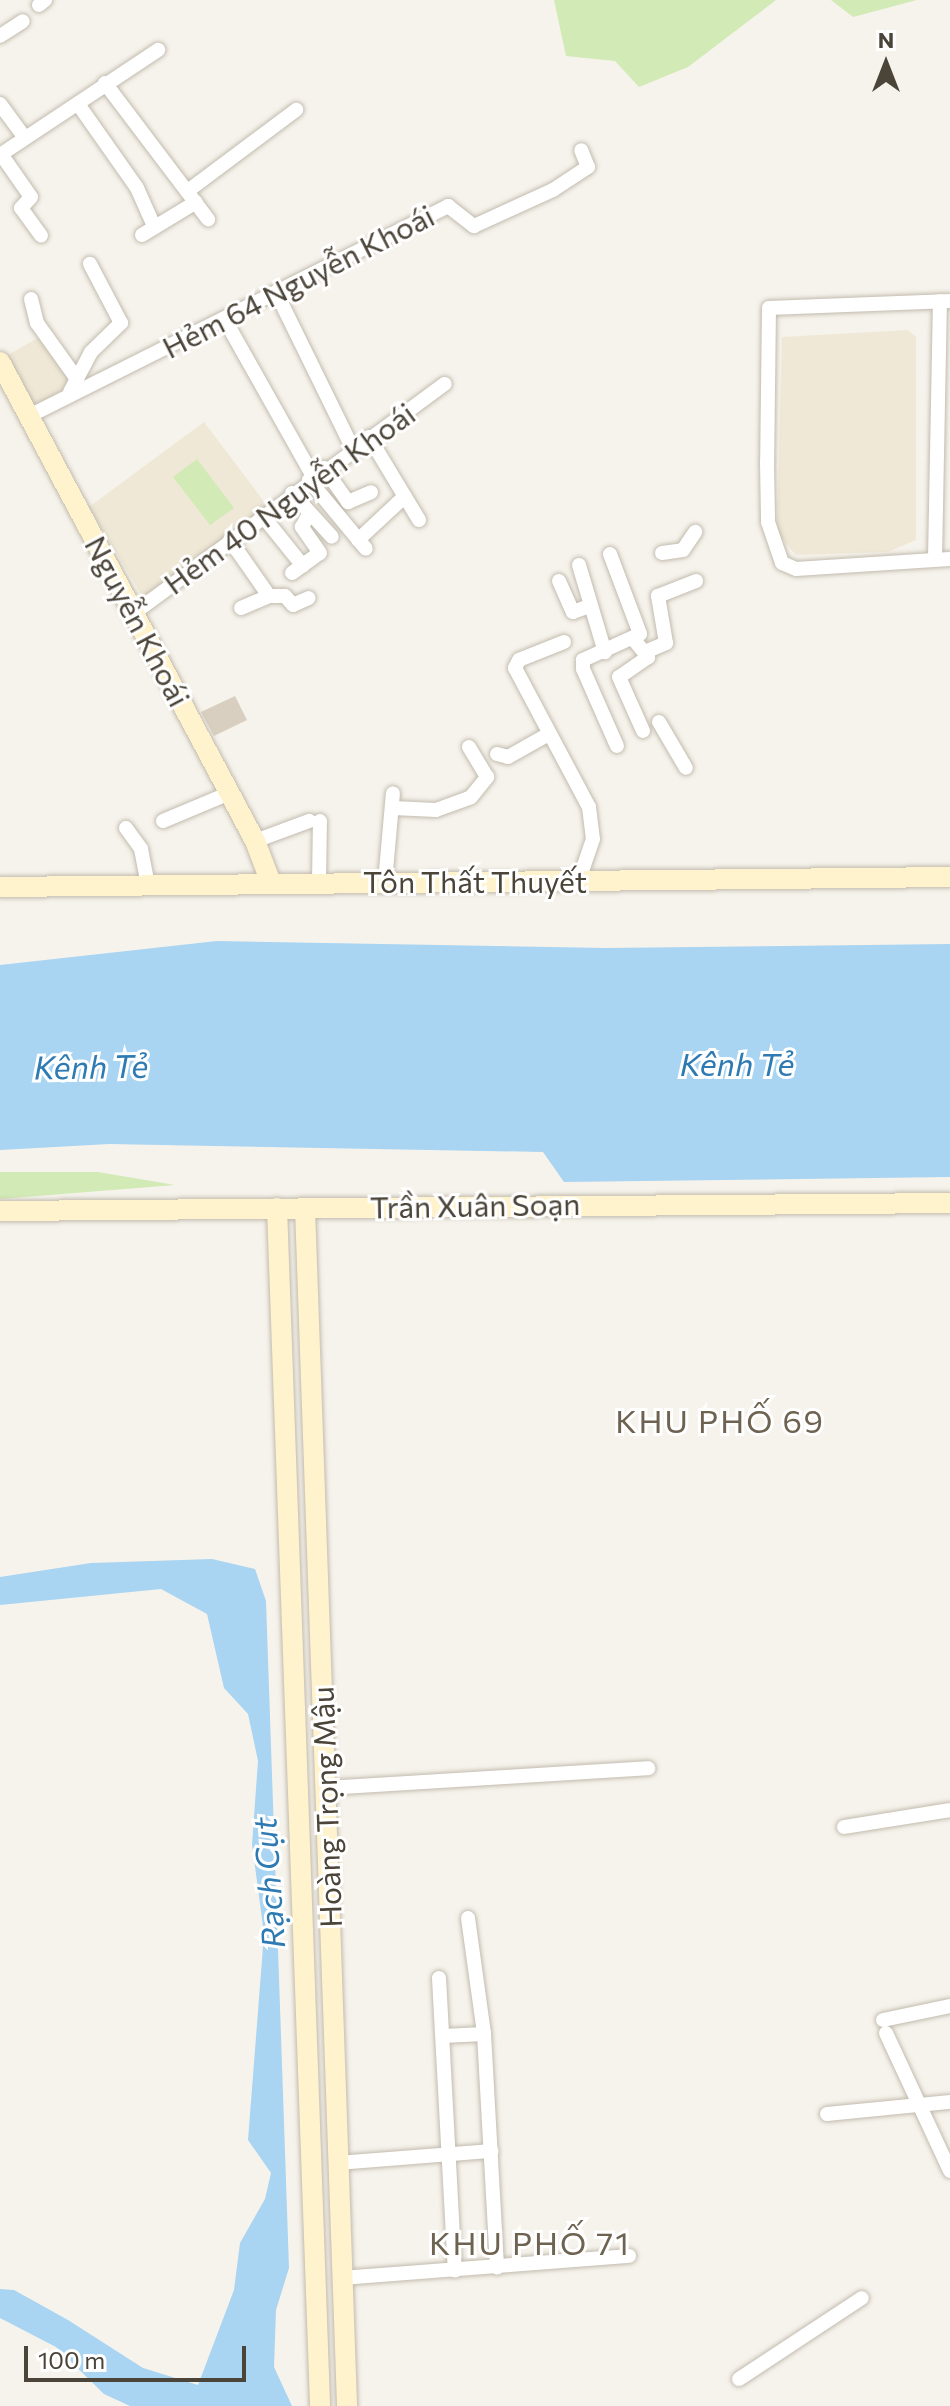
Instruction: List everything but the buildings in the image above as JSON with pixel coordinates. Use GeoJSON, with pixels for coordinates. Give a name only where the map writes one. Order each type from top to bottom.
{"type":"FeatureCollection","features":[{"type":"Feature","properties":{"kind":"main road","name":"Nguyễn Khoái"},"geometry":{"type":"LineString","coordinates":[[0,362],[255,841],[271,883]]}},
{"type":"Feature","properties":{"kind":"main road","name":"Tôn Thất Thuyết"},"geometry":{"type":"LineString","coordinates":[[0,887],[950,877]]}},
{"type":"Feature","properties":{"kind":"main road","name":"Trần Xuân Soạn"},"geometry":{"type":"LineString","coordinates":[[0,1211],[950,1203]]}},
{"type":"Feature","properties":{"kind":"main road","name":"Hoàng Trọng Mậu"},"geometry":{"type":"LineString","coordinates":[[277,1208],[320,2406]]}},
{"type":"Feature","properties":{"kind":"main road","name":"Hoàng Trọng Mậu"},"geometry":{"type":"LineString","coordinates":[[305,1208],[347,2406]]}},
{"type":"Feature","properties":{"kind":"main road"},"geometry":{"type":"LineString","coordinates":[[288,1515],[315,1514]]}},
{"type":"Feature","properties":{"kind":"main road"},"geometry":{"type":"LineString","coordinates":[[298,1789],[325,1788]]}},
{"type":"Feature","properties":{"kind":"main road"},"geometry":{"type":"LineString","coordinates":[[307,2041],[334,2042]]}},
{"type":"Feature","properties":{"kind":"main road"},"geometry":{"type":"LineString","coordinates":[[315,2279],[342,2278]]}},
{"type":"Feature","properties":{"kind":"street"},"geometry":{"type":"LineString","coordinates":[[0,36],[23,21]]}},
{"type":"Feature","properties":{"kind":"street"},"geometry":{"type":"LineString","coordinates":[[41,236],[21,208],[31,197],[1,154],[158,50]]}},
{"type":"Feature","properties":{"kind":"street"},"geometry":{"type":"LineString","coordinates":[[105,83],[208,219]]}},
{"type":"Feature","properties":{"kind":"street"},"geometry":{"type":"LineString","coordinates":[[0,104],[25,138]]}},
{"type":"Feature","properties":{"kind":"street"},"geometry":{"type":"LineString","coordinates":[[78,104],[137,188],[148,230],[296,110]]}},
{"type":"Feature","properties":{"kind":"street","name":"Hẻm 64 Nguyễn Khoái"},"geometry":{"type":"LineString","coordinates":[[29,416],[73,386],[225,320],[448,206],[474,226],[553,190],[588,167],[581,150]]}},
{"type":"Feature","properties":{"kind":"street"},"geometry":{"type":"LineString","coordinates":[[73,386],[91,352],[121,323],[90,264]]}},
{"type":"Feature","properties":{"kind":"street"},"geometry":{"type":"LineString","coordinates":[[276,292],[353,449]]}},
{"type":"Feature","properties":{"kind":"street"},"geometry":{"type":"LineString","coordinates":[[31,299],[40,316],[37,323],[73,386]]}},
{"type":"Feature","properties":{"kind":"street"},"geometry":{"type":"LineString","coordinates":[[945,301],[942,559],[796,569],[782,563],[768,522],[769,308],[945,301]]}},
{"type":"Feature","properties":{"kind":"street"},"geometry":{"type":"LineString","coordinates":[[225,320],[316,474],[362,544],[405,496]]}},
{"type":"Feature","properties":{"kind":"street","name":"Hẻm 40 Nguyễn Khoái"},"geometry":{"type":"LineString","coordinates":[[134,613],[316,474],[445,384]]}},
{"type":"Feature","properties":{"kind":"street"},"geometry":{"type":"LineString","coordinates":[[369,437],[419,520]]}},
{"type":"Feature","properties":{"kind":"street"},"geometry":{"type":"LineString","coordinates":[[316,474],[348,502],[371,492]]}},
{"type":"Feature","properties":{"kind":"street"},"geometry":{"type":"LineString","coordinates":[[292,493],[332,537]]}},
{"type":"Feature","properties":{"kind":"street"},"geometry":{"type":"LineString","coordinates":[[262,515],[298,570],[320,553],[302,527],[309,514]]}},
{"type":"Feature","properties":{"kind":"street"},"geometry":{"type":"LineString","coordinates":[[662,553],[683,550],[695,532]]}},
{"type":"Feature","properties":{"kind":"street"},"geometry":{"type":"LineString","coordinates":[[230,540],[269,596]]}},
{"type":"Feature","properties":{"kind":"street"},"geometry":{"type":"LineString","coordinates":[[610,554],[640,634],[640,647],[648,657],[619,677],[643,731]]}},
{"type":"Feature","properties":{"kind":"street"},"geometry":{"type":"LineString","coordinates":[[559,581],[573,612],[595,605],[579,565]]}},
{"type":"Feature","properties":{"kind":"street"},"geometry":{"type":"LineString","coordinates":[[617,746],[583,669],[583,660],[605,652],[666,643],[658,596],[696,581]]}},
{"type":"Feature","properties":{"kind":"street"},"geometry":{"type":"LineString","coordinates":[[241,608],[269,596],[285,596],[293,605],[309,598]]}},
{"type":"Feature","properties":{"kind":"street"},"geometry":{"type":"LineString","coordinates":[[587,607],[605,652]]}},
{"type":"Feature","properties":{"kind":"street"},"geometry":{"type":"LineString","coordinates":[[564,642],[519,660],[515,668],[593,824],[589,859],[579,880]]}},
{"type":"Feature","properties":{"kind":"street"},"geometry":{"type":"LineString","coordinates":[[659,722],[686,768]]}},
{"type":"Feature","properties":{"kind":"street"},"geometry":{"type":"LineString","coordinates":[[497,754],[508,757],[547,735]]}},
{"type":"Feature","properties":{"kind":"street"},"geometry":{"type":"LineString","coordinates":[[393,808],[436,810],[471,797],[487,777],[469,747]]}},
{"type":"Feature","properties":{"kind":"street"},"geometry":{"type":"LineString","coordinates":[[163,821],[230,793]]}},
{"type":"Feature","properties":{"kind":"street"},"geometry":{"type":"LineString","coordinates":[[385,882],[393,793]]}},
{"type":"Feature","properties":{"kind":"street"},"geometry":{"type":"LineString","coordinates":[[255,841],[315,821],[319,882]]}},
{"type":"Feature","properties":{"kind":"street"},"geometry":{"type":"LineString","coordinates":[[126,828],[141,849],[148,884]]}},
{"type":"Feature","properties":{"kind":"street"},"geometry":{"type":"LineString","coordinates":[[325,1788],[648,1768]]}},
{"type":"Feature","properties":{"kind":"street"},"geometry":{"type":"LineString","coordinates":[[844,1827],[949,1813]]}},
{"type":"Feature","properties":{"kind":"street"},"geometry":{"type":"LineString","coordinates":[[468,1918],[484,2034],[497,2268]]}},
{"type":"Feature","properties":{"kind":"street"},"geometry":{"type":"LineString","coordinates":[[439,1978],[455,2271]]}},
{"type":"Feature","properties":{"kind":"street"},"geometry":{"type":"LineString","coordinates":[[950,2006],[885,2026],[950,2171]]}},
{"type":"Feature","properties":{"kind":"street"},"geometry":{"type":"LineString","coordinates":[[443,2036],[484,2034]]}},
{"type":"Feature","properties":{"kind":"street"},"geometry":{"type":"LineString","coordinates":[[827,2114],[922,2109],[950,2102]]}},
{"type":"Feature","properties":{"kind":"street"},"geometry":{"type":"LineString","coordinates":[[338,2163],[492,2151]]}},
{"type":"Feature","properties":{"kind":"street"},"geometry":{"type":"LineString","coordinates":[[342,2278],[629,2256]]}},
{"type":"Feature","properties":{"kind":"street"},"geometry":{"type":"LineString","coordinates":[[739,2379],[862,2298]]}},
{"type":"Feature","properties":{"kind":"shaded area"},"geometry":{"type":"Polygon","coordinates":[[[908,330],[916,337],[916,540],[888,552],[796,555],[777,533],[782,337],[908,330]]]}},
{"type":"Feature","properties":{"kind":"shaded area"},"geometry":{"type":"Polygon","coordinates":[[[43,335],[73,382],[36,409],[6,356],[43,335]]]}},
{"type":"Feature","properties":{"kind":"shaded area"},"geometry":{"type":"Polygon","coordinates":[[[204,422],[269,508],[145,601],[89,507],[204,422]]]}},
{"type":"Feature","properties":{"kind":"green space"},"geometry":{"type":"Polygon","coordinates":[[[554,0],[776,0],[688,67],[639,87],[615,61],[566,56],[554,0]]]}},
{"type":"Feature","properties":{"kind":"green space"},"geometry":{"type":"Polygon","coordinates":[[[831,0],[917,0],[853,17],[831,0]]]}},
{"type":"Feature","properties":{"kind":"green space"},"geometry":{"type":"Polygon","coordinates":[[[197,459],[234,508],[210,525],[173,477],[197,459]]]}},
{"type":"Feature","properties":{"kind":"green space"},"geometry":{"type":"Polygon","coordinates":[[[0,1172],[98,1172],[175,1185],[0,1199],[0,1172]]]}},
{"type":"Feature","properties":{"kind":"water","name":"Kênh Tẻ"},"geometry":{"type":"Polygon","coordinates":[[[217,941],[606,948],[950,944],[950,1177],[564,1182],[543,1152],[109,1144],[0,1150],[0,965],[217,941]]]}},
{"type":"Feature","properties":{"kind":"water","name":"Rạch Cụt"},"geometry":{"type":"Polygon","coordinates":[[[212,1559],[255,1569],[266,1601],[289,2268],[276,2310],[274,2367],[292,2406],[130,2406],[104,2394],[56,2347],[0,2318],[0,2289],[14,2290],[143,2368],[198,2385],[234,2290],[240,2243],[265,2199],[271,2173],[248,2140],[264,1934],[252,1844],[258,1761],[248,1714],[224,1688],[207,1614],[161,1589],[0,1605],[0,1577],[91,1563],[212,1559]]]}},
{"type":"Feature","properties":{"kind":"district","name":"KHU PHỐ 69"},"geometry":{"type":"Point","coordinates":[720,1420]}},
{"type":"Feature","properties":{"kind":"district","name":"KHU PHỐ 71"},"geometry":{"type":"Point","coordinates":[530,2242]}}]}
